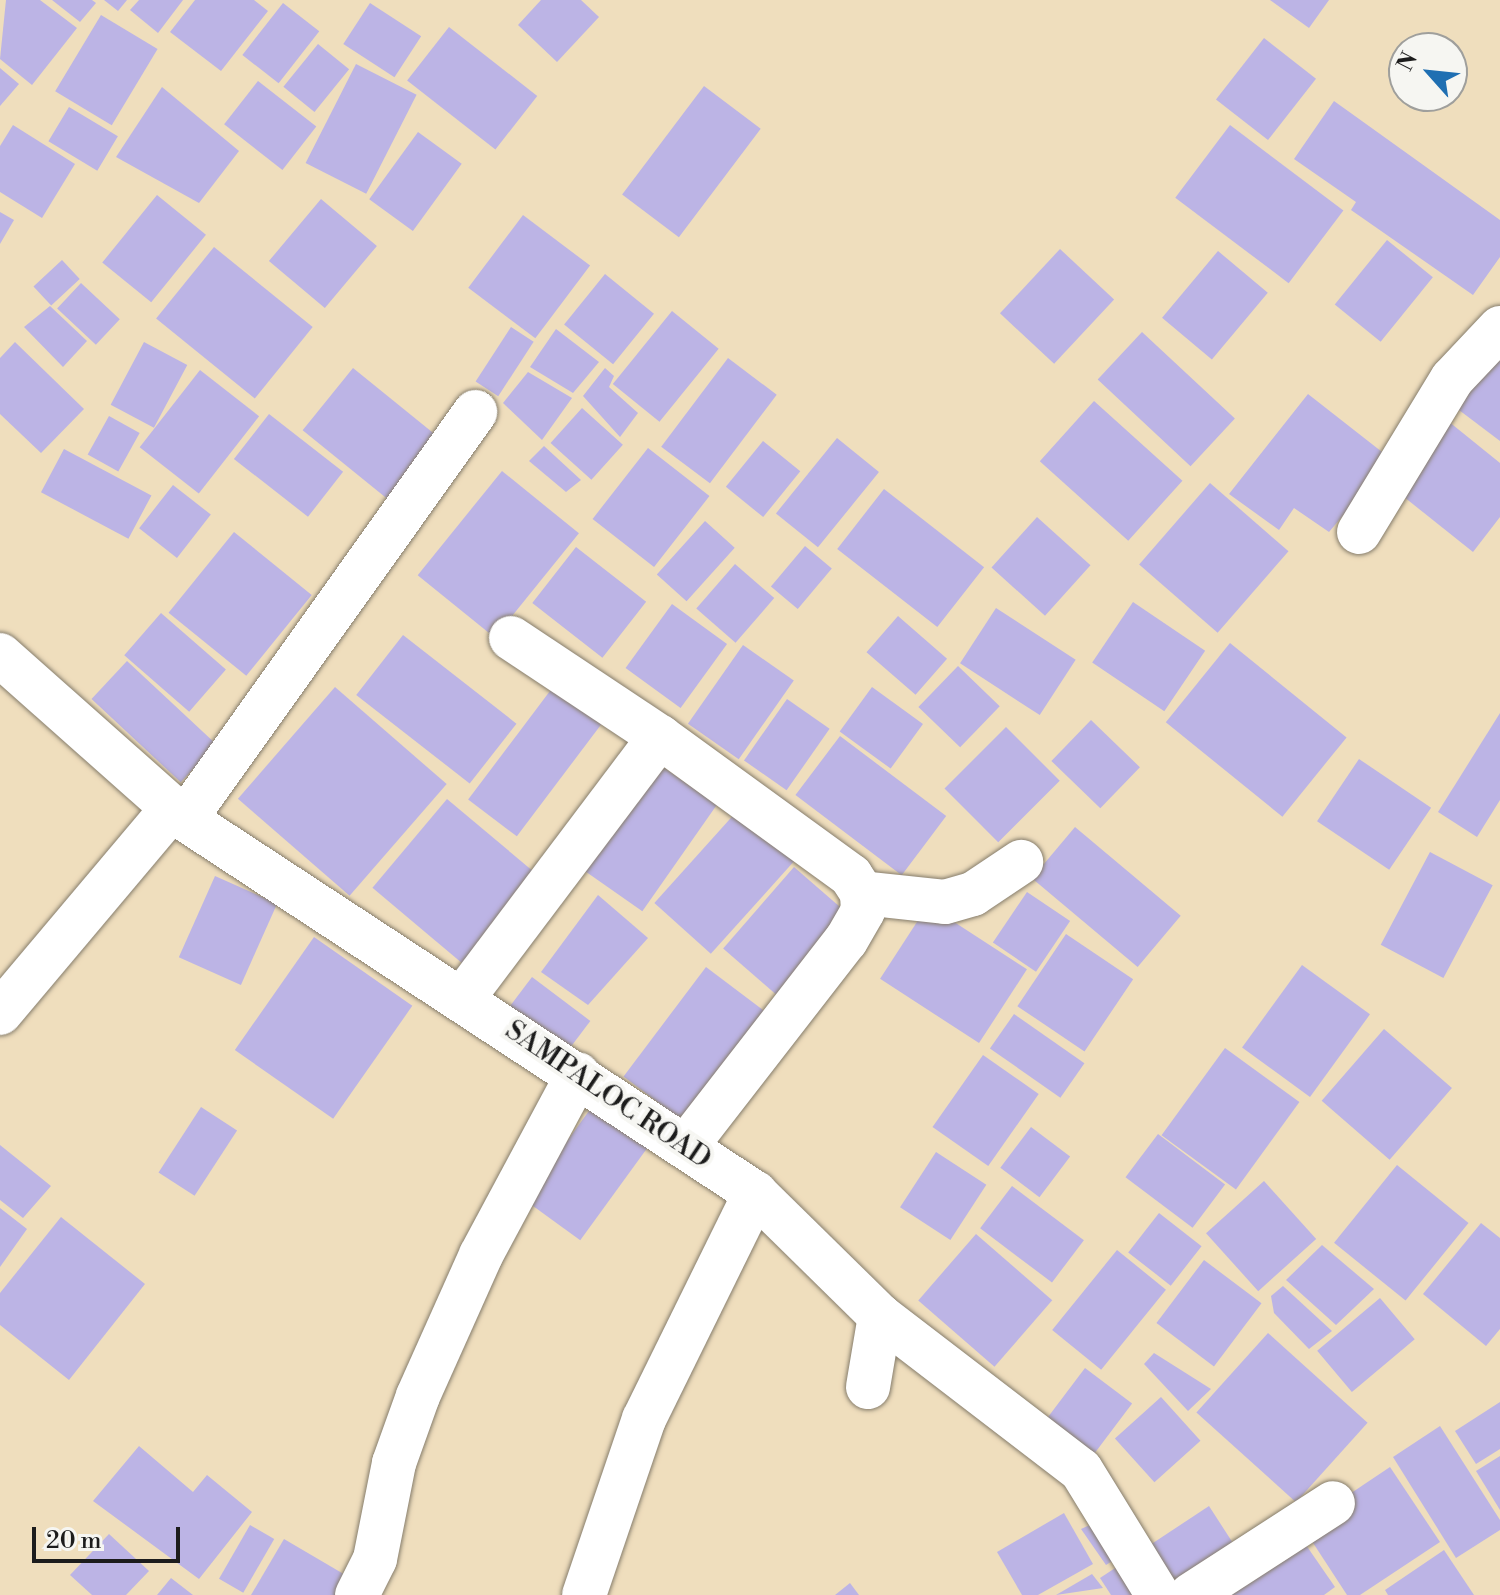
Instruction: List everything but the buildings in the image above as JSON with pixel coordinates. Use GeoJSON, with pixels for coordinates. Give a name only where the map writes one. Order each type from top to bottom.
{"type":"FeatureCollection","features":[{"type":"Feature","properties":{"kind":"street"},"geometry":{"type":"LineString","coordinates":[[1359,532],[1452,379],[1500,328]]}},
{"type":"Feature","properties":{"kind":"street"},"geometry":{"type":"LineString","coordinates":[[0,1013],[178,814],[475,412]]}},
{"type":"Feature","properties":{"kind":"street"},"geometry":{"type":"LineString","coordinates":[[511,638],[660,737],[851,876],[862,893],[863,911],[846,940],[687,1145]]}},
{"type":"Feature","properties":{"kind":"street","name":"SAMPALOC ROAD"},"geometry":{"type":"LineString","coordinates":[[0,655],[178,814],[687,1145],[755,1193],[880,1316],[1081,1470],[1158,1595]]}},
{"type":"Feature","properties":{"kind":"street"},"geometry":{"type":"LineString","coordinates":[[463,998],[660,737]]}},
{"type":"Feature","properties":{"kind":"street"},"geometry":{"type":"LineString","coordinates":[[862,893],[945,902],[973,894],[1021,862]]}},
{"type":"Feature","properties":{"kind":"street"},"geometry":{"type":"LineString","coordinates":[[357,1595],[375,1559],[394,1463],[418,1396],[481,1255],[578,1074]]}},
{"type":"Feature","properties":{"kind":"street"},"geometry":{"type":"LineString","coordinates":[[584,1595],[644,1419],[755,1193]]}},
{"type":"Feature","properties":{"kind":"street"},"geometry":{"type":"LineString","coordinates":[[868,1387],[880,1316]]}},
{"type":"Feature","properties":{"kind":"street"},"geometry":{"type":"LineString","coordinates":[[1191,1595],[1333,1503]]}}]}
